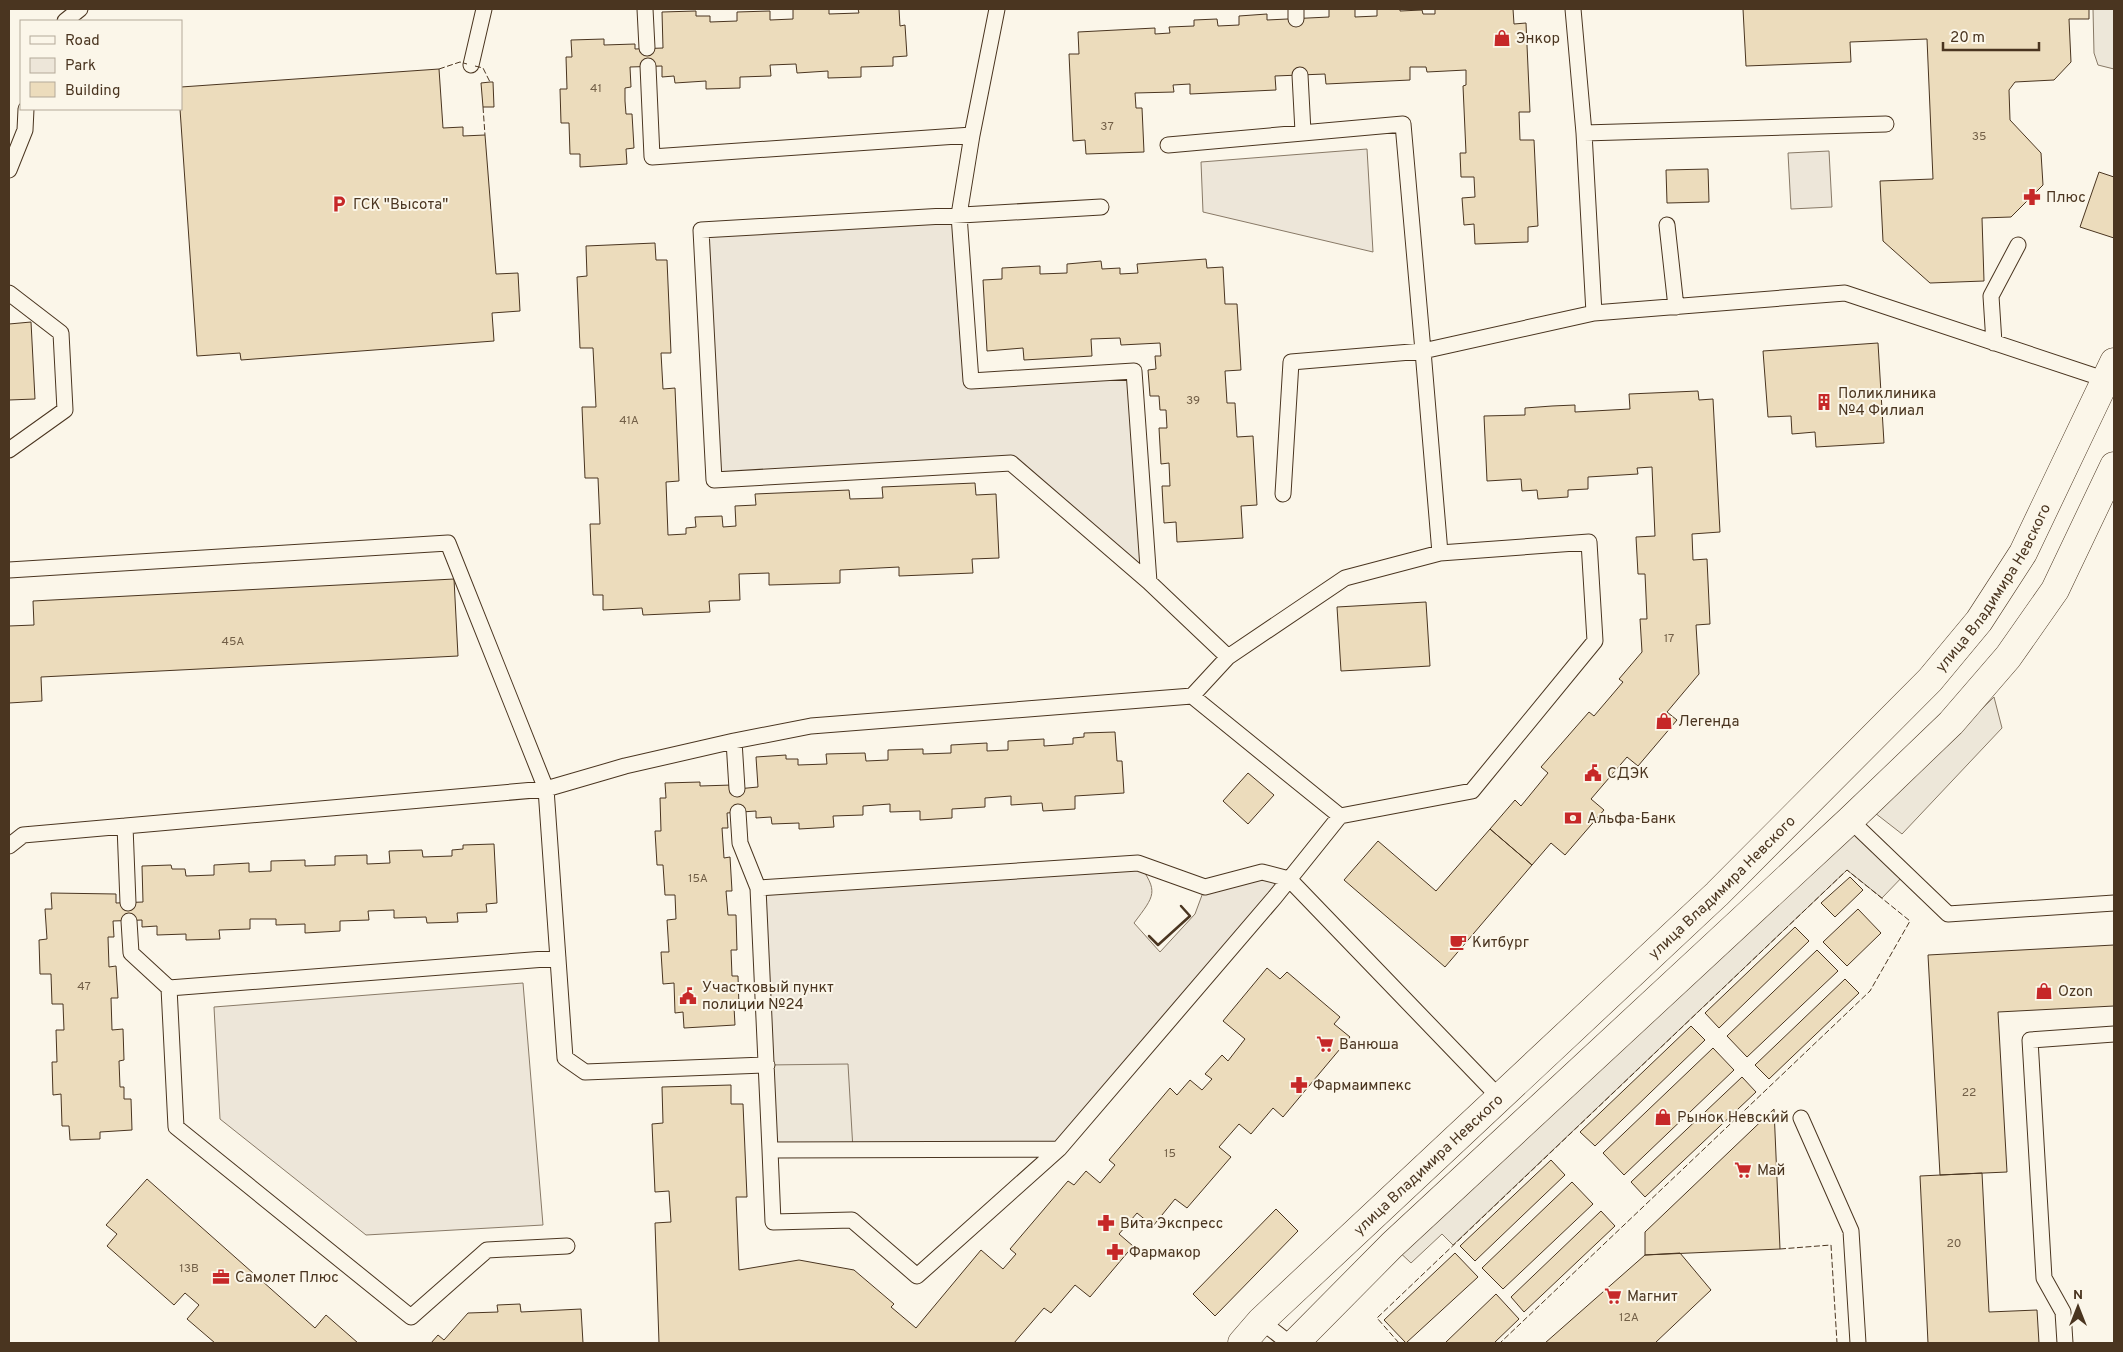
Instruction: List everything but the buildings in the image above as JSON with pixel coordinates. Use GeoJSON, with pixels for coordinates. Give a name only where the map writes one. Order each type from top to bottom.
{"type":"FeatureCollection","features":[{"type":"Feature","properties":{"kind":"street","name":"улица Владимира Невского"},"geometry":{"type":"LineString","coordinates":[[1242,1343],[1261,1321],[1717,894],[1930,680],[1979,621],[2023,553],[2111,371]]}},
{"type":"Feature","properties":{"kind":"street"},"geometry":{"type":"LineString","coordinates":[[1296,1343],[1392,1245],[1850,820],[1951,723],[2008,657],[2055,590],[2114,466]]}},
{"type":"Feature","properties":{"kind":"lane"},"geometry":{"type":"LineString","coordinates":[[66,20],[80,9]]}},
{"type":"Feature","properties":{"kind":"lane"},"geometry":{"type":"LineString","coordinates":[[471,65],[484,9]]}},
{"type":"Feature","properties":{"kind":"lane"},"geometry":{"type":"LineString","coordinates":[[645,9],[647,48]]}},
{"type":"Feature","properties":{"kind":"lane"},"geometry":{"type":"LineString","coordinates":[[997,9],[972,134],[959,214],[971,381],[1134,371],[1149,582]]}},
{"type":"Feature","properties":{"kind":"lane"},"geometry":{"type":"LineString","coordinates":[[1573,9],[1584,133],[1594,313]]}},
{"type":"Feature","properties":{"kind":"lane"},"geometry":{"type":"LineString","coordinates":[[648,66],[652,157],[972,134]]}},
{"type":"Feature","properties":{"kind":"lane"},"geometry":{"type":"LineString","coordinates":[[1300,75],[1303,132]]}},
{"type":"Feature","properties":{"kind":"lane"},"geometry":{"type":"LineString","coordinates":[[9,170],[25,130],[26,110]]}},
{"type":"Feature","properties":{"kind":"lane"},"geometry":{"type":"LineString","coordinates":[[1168,145],[1403,124],[1440,553]]}},
{"type":"Feature","properties":{"kind":"lane"},"geometry":{"type":"LineString","coordinates":[[1584,133],[1886,124]]}},
{"type":"Feature","properties":{"kind":"lane"},"geometry":{"type":"LineString","coordinates":[[1101,207],[701,230],[714,480],[1011,463],[1149,582],[1228,657]]}},
{"type":"Feature","properties":{"kind":"lane"},"geometry":{"type":"LineString","coordinates":[[1667,225],[1676,307]]}},
{"type":"Feature","properties":{"kind":"lane"},"geometry":{"type":"LineString","coordinates":[[1994,343],[1991,296],[2018,245]]}},
{"type":"Feature","properties":{"kind":"lane"},"geometry":{"type":"LineString","coordinates":[[9,293],[61,334],[65,410],[9,450]]}},
{"type":"Feature","properties":{"kind":"lane"},"geometry":{"type":"LineString","coordinates":[[1282,494],[1291,362],[1423,351],[1594,313],[1845,294],[1994,343],[2111,371]]}},
{"type":"Feature","properties":{"kind":"lane"},"geometry":{"type":"LineString","coordinates":[[9,846],[22,836],[546,788],[625,766],[734,740],[811,726],[1192,696],[1228,657],[1345,578],[1440,553],[1589,542],[1595,641],[1472,791],[1340,816],[1289,879],[1059,1149],[917,1276],[852,1220],[773,1222],[758,888],[740,843],[738,812]]}},
{"type":"Feature","properties":{"kind":"lane"},"geometry":{"type":"LineString","coordinates":[[9,570],[448,543],[546,788],[565,1058],[585,1072],[767,1065]]}},
{"type":"Feature","properties":{"kind":"lane"},"geometry":{"type":"LineString","coordinates":[[1192,696],[1340,816]]}},
{"type":"Feature","properties":{"kind":"lane"},"geometry":{"type":"LineString","coordinates":[[734,740],[737,789]]}},
{"type":"Feature","properties":{"kind":"lane"},"geometry":{"type":"LineString","coordinates":[[1850,820],[1948,914],[2114,903]]}},
{"type":"Feature","properties":{"kind":"lane"},"geometry":{"type":"LineString","coordinates":[[125,826],[128,903]]}},
{"type":"Feature","properties":{"kind":"lane"},"geometry":{"type":"LineString","coordinates":[[758,888],[1138,863],[1205,887],[1262,872],[1289,879],[1499,1097]]}},
{"type":"Feature","properties":{"kind":"lane"},"geometry":{"type":"LineString","coordinates":[[129,921],[130,953],[169,988],[176,1127],[411,1317],[487,1250],[567,1246]]}},
{"type":"Feature","properties":{"kind":"lane"},"geometry":{"type":"LineString","coordinates":[[169,988],[558,958]]}},
{"type":"Feature","properties":{"kind":"lane"},"geometry":{"type":"LineString","coordinates":[[2065,1343],[2063,1312],[2044,1278],[2030,1040],[2114,1034]]}},
{"type":"Feature","properties":{"kind":"lane"},"geometry":{"type":"LineString","coordinates":[[1801,1118],[1851,1231],[1858,1343]]}},
{"type":"Feature","properties":{"kind":"lane"},"geometry":{"type":"LineString","coordinates":[[770,1150],[1059,1149]]}},
{"type":"Feature","properties":{"kind":"lane"},"geometry":{"type":"LineString","coordinates":[[1261,1321],[1289,1343]]}},
{"type":"Feature","properties":{"kind":"green space"},"geometry":{"type":"Polygon","coordinates":[[[1367,149],[1373,252],[1203,212],[1201,162],[1367,149]]]}},
{"type":"Feature","properties":{"kind":"green space"},"geometry":{"type":"Polygon","coordinates":[[[1829,151],[1832,207],[1791,209],[1788,153],[1829,151]]]}},
{"type":"Feature","properties":{"kind":"green space"},"geometry":{"type":"Polygon","coordinates":[[[959,215],[971,381],[1134,371],[1149,582],[1011,463],[714,480],[701,230],[959,215]]]}},
{"type":"Feature","properties":{"kind":"green space"},"geometry":{"type":"Polygon","coordinates":[[[1138,863],[1152,887],[1152,893],[1146,906],[1134,923],[1160,952],[1195,914],[1205,887],[1262,872],[1289,879],[1059,1149],[853,1150],[767,1065],[758,888],[1138,863]]]}},
{"type":"Feature","properties":{"kind":"green space"},"geometry":{"type":"Polygon","coordinates":[[[523,983],[543,1225],[366,1235],[220,1119],[214,1007],[523,983]]]}},
{"type":"Feature","properties":{"kind":"shaded area"},"geometry":{"type":"Polygon","coordinates":[[[2093,9],[2114,9],[2114,69],[2098,65],[2094,53],[2093,9]]]}},
{"type":"Feature","properties":{"kind":"shaded area"},"geometry":{"type":"Polygon","coordinates":[[[1994,697],[2002,728],[1902,834],[1875,813],[1994,697]]]}},
{"type":"Feature","properties":{"kind":"shaded area"},"geometry":{"type":"Polygon","coordinates":[[[1850,820],[1906,873],[1882,898],[1847,870],[1453,1245],[1442,1234],[1411,1263],[1392,1245],[1850,820]]]}},
{"type":"Feature","properties":{"kind":"shaded area"},"geometry":{"type":"Polygon","coordinates":[[[848,1064],[853,1150],[770,1150],[767,1065],[848,1064]]]}},
{"type":"Feature","properties":{"kind":"fence"},"geometry":{"type":"LineString","coordinates":[[439,69],[460,62],[467,64]]}},
{"type":"Feature","properties":{"kind":"fence"},"geometry":{"type":"LineString","coordinates":[[475,66],[483,68],[490,82]]}},
{"type":"Feature","properties":{"kind":"fence"},"geometry":{"type":"LineString","coordinates":[[483,107],[485,135]]}},
{"type":"Feature","properties":{"kind":"fence"},"geometry":{"type":"LineString","coordinates":[[1399,1343],[1377,1318],[1847,870],[1910,921],[1870,991],[1500,1343]]}},
{"type":"Feature","properties":{"kind":"fence"},"geometry":{"type":"LineString","coordinates":[[1780,1249],[1831,1245],[1837,1343]]}},
{"type":"Feature","properties":{"kind":"wall"},"geometry":{"type":"LineString","coordinates":[[1149,936],[1158,945],[1190,916],[1181,906]]}},
{"type":"Feature","properties":{"kind":"place","name":"Энкор"},"geometry":{"type":"Point","coordinates":[1502,38]}},
{"type":"Feature","properties":{"kind":"place","name":"Плюс"},"geometry":{"type":"Point","coordinates":[2032,197]}},
{"type":"Feature","properties":{"kind":"place","name":"ГСК \"Высота\""},"geometry":{"type":"Point","coordinates":[339,204]}},
{"type":"Feature","properties":{"kind":"place","name":"Поликлиника №4 Филиал"},"geometry":{"type":"Point","coordinates":[1824,402]}},
{"type":"Feature","properties":{"kind":"place","name":"Легенда"},"geometry":{"type":"Point","coordinates":[1664,721]}},
{"type":"Feature","properties":{"kind":"place","name":"СДЭК"},"geometry":{"type":"Point","coordinates":[1593,773]}},
{"type":"Feature","properties":{"kind":"place","name":"Альфа-Банк"},"geometry":{"type":"Point","coordinates":[1573,818]}},
{"type":"Feature","properties":{"kind":"place","name":"Китбург"},"geometry":{"type":"Point","coordinates":[1458,942]}},
{"type":"Feature","properties":{"kind":"place","name":"Ozon"},"geometry":{"type":"Point","coordinates":[2044,991]}},
{"type":"Feature","properties":{"kind":"place","name":"Участковый пункт полиции №24"},"geometry":{"type":"Point","coordinates":[688,996]}},
{"type":"Feature","properties":{"kind":"place","name":"Ванюша"},"geometry":{"type":"Point","coordinates":[1325,1044]}},
{"type":"Feature","properties":{"kind":"place","name":"Фармаимпекс"},"geometry":{"type":"Point","coordinates":[1299,1085]}},
{"type":"Feature","properties":{"kind":"place","name":"Рынок Невский"},"geometry":{"type":"Point","coordinates":[1663,1117]}},
{"type":"Feature","properties":{"kind":"place","name":"Май"},"geometry":{"type":"Point","coordinates":[1743,1170]}},
{"type":"Feature","properties":{"kind":"place","name":"Вита Экспресс"},"geometry":{"type":"Point","coordinates":[1106,1223]}},
{"type":"Feature","properties":{"kind":"place","name":"Фармакор"},"geometry":{"type":"Point","coordinates":[1115,1252]}},
{"type":"Feature","properties":{"kind":"place","name":"Самолет Плюс"},"geometry":{"type":"Point","coordinates":[221,1277]}},
{"type":"Feature","properties":{"kind":"place","name":"Магнит"},"geometry":{"type":"Point","coordinates":[1613,1296]}}]}
